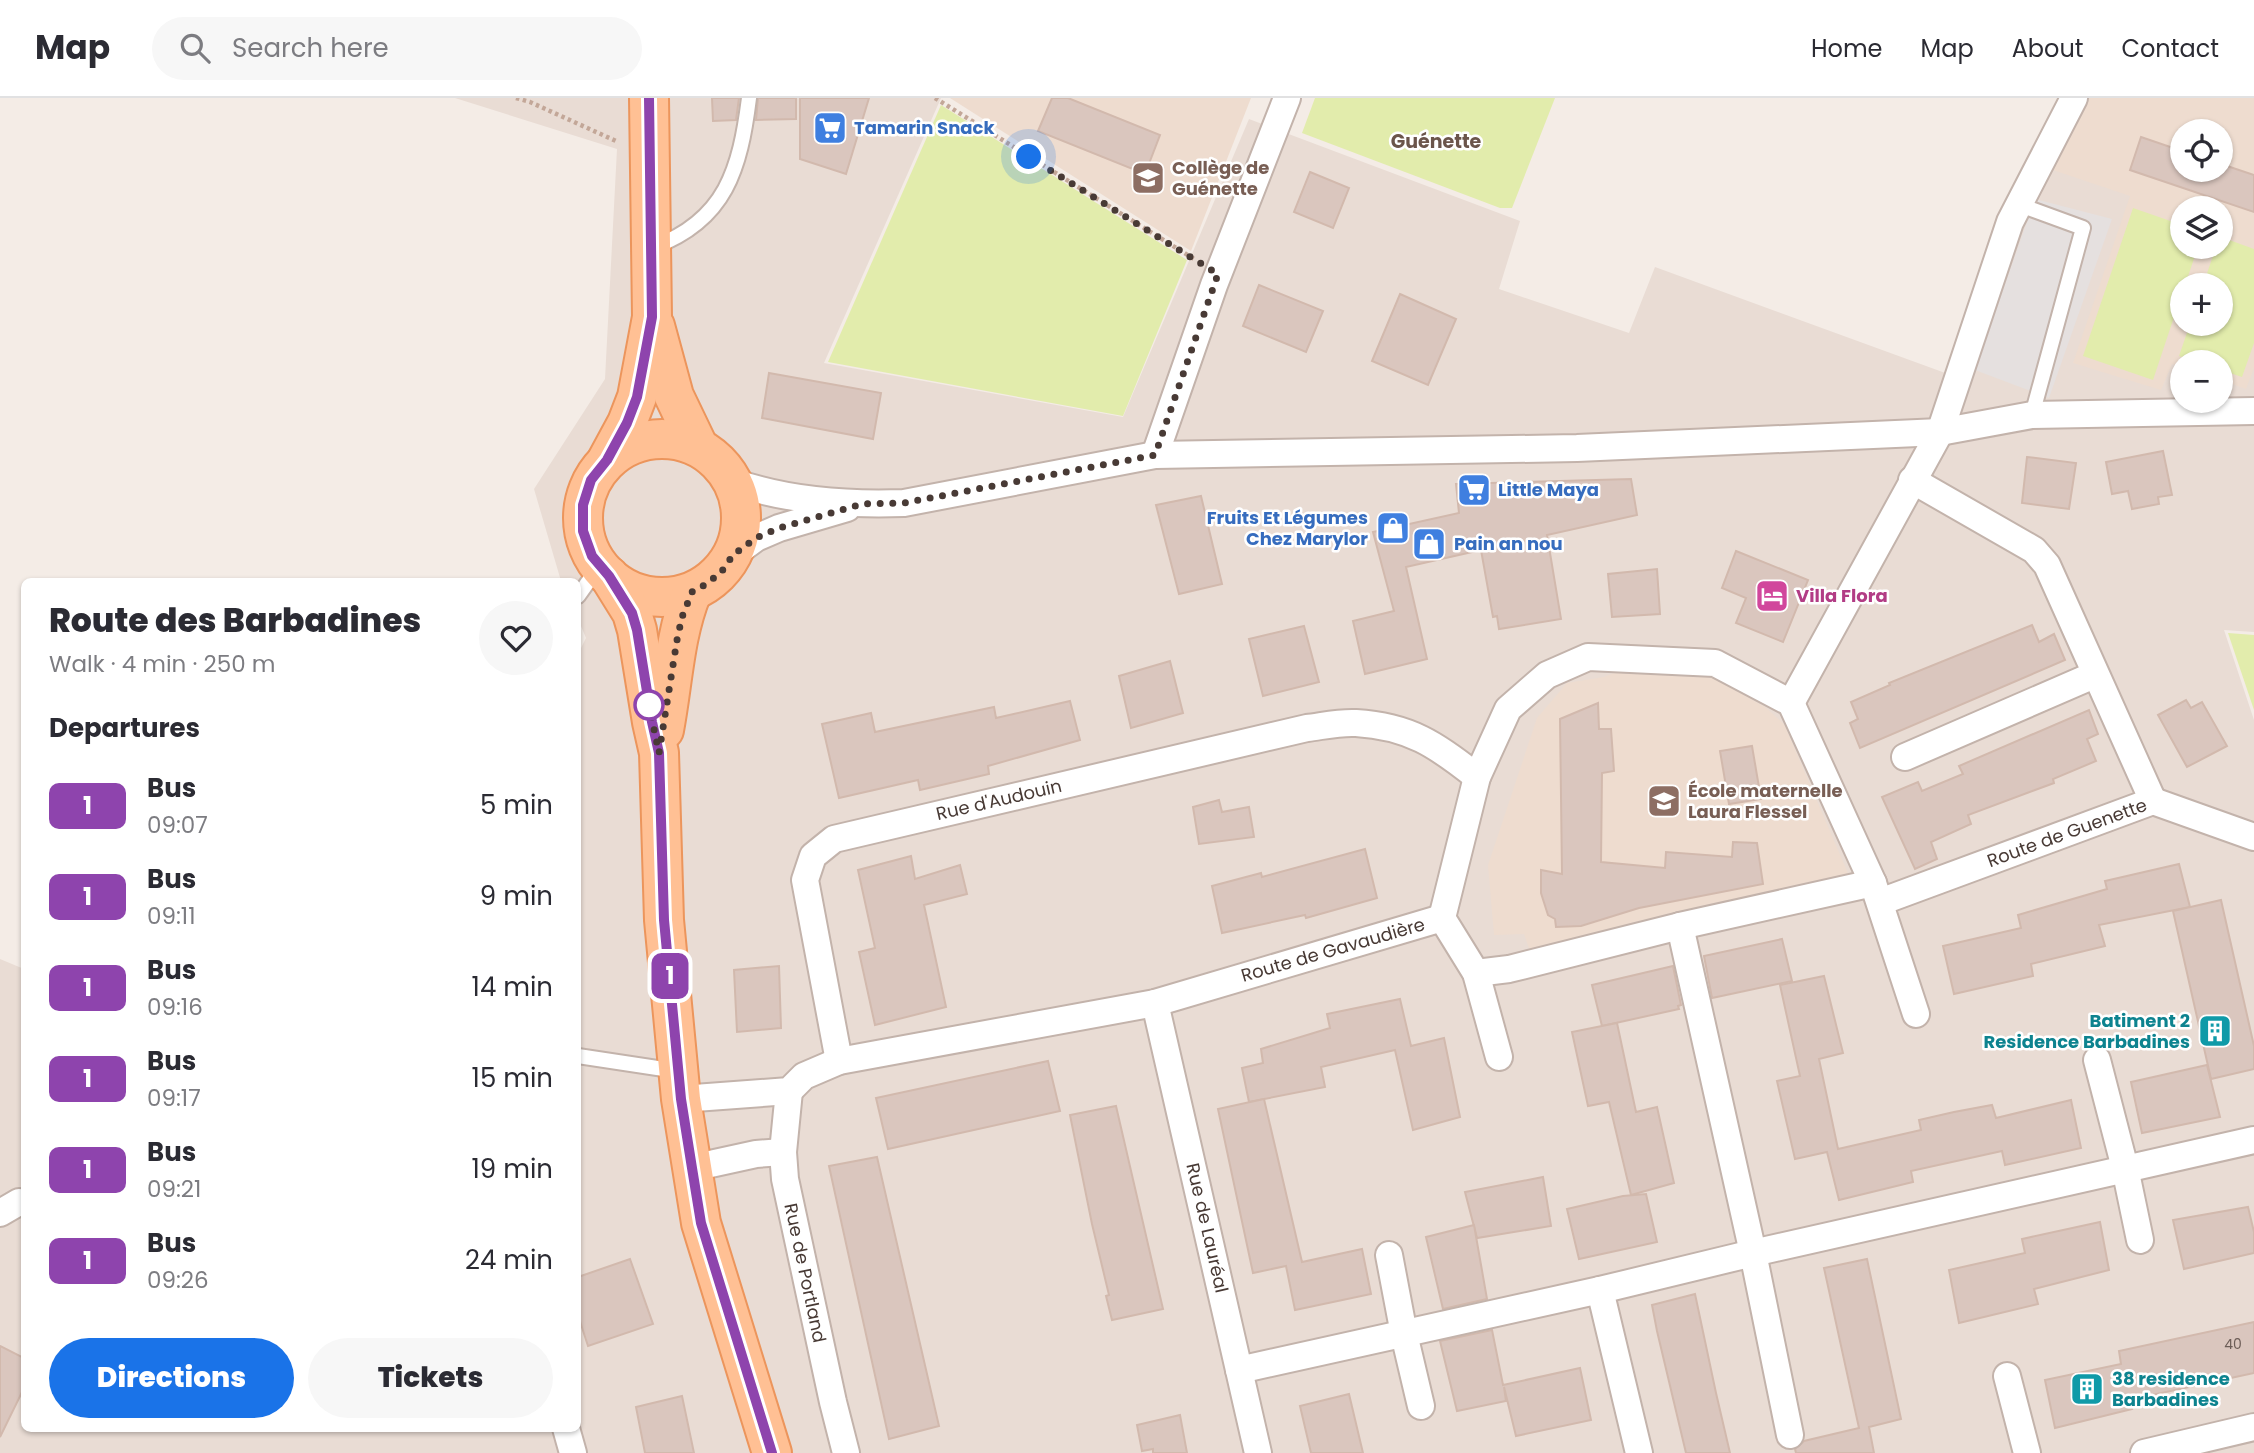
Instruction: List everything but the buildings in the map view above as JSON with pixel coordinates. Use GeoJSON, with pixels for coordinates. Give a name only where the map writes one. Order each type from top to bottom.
{"type":"FeatureCollection","features":[{"type":"Feature","properties":{"kind":"main road"},"geometry":{"type":"LineString","coordinates":[[649,98],[652,317],[637,397],[627,423],[607,460],[591,480],[583,505],[583,531],[592,556],[595,579],[632,613],[659,753]]}},
{"type":"Feature","properties":{"kind":"main road"},"geometry":{"type":"LineString","coordinates":[[652,317],[674,396],[698,446]]}},
{"type":"Feature","properties":{"kind":"main road"},"geometry":{"type":"LineString","coordinates":[[595,579],[639,594],[657,597],[692,592],[722,571],[733,555],[740,538],[742,519],[734,482],[719,461],[698,446],[674,439],[650,438],[627,446],[607,460]]}},
{"type":"Feature","properties":{"kind":"main road"},"geometry":{"type":"LineString","coordinates":[[692,592],[677,640],[659,753],[664,920],[680,1085],[701,1223],[772,1453]]}},
{"type":"Feature","properties":{"kind":"street"},"geometry":{"type":"LineString","coordinates":[[1155,455],[1218,274],[1287,98]]}},
{"type":"Feature","properties":{"kind":"street"},"geometry":{"type":"LineString","coordinates":[[1916,1014],[1877,892],[1791,704],[1940,432],[2010,222],[2074,98]]}},
{"type":"Feature","properties":{"kind":"street"},"geometry":{"type":"LineString","coordinates":[[734,482],[772,494],[862,504],[904,503],[1155,455],[1577,448],[1940,432],[2032,415],[2254,411]]}},
{"type":"Feature","properties":{"kind":"street"},"geometry":{"type":"LineString","coordinates":[[1912,480],[2034,550],[2047,565],[2094,675],[2153,801]]}},
{"type":"Feature","properties":{"kind":"street"},"geometry":{"type":"LineString","coordinates":[[733,555],[756,538],[779,528],[862,504]]}},
{"type":"Feature","properties":{"kind":"street","name":"Route de Gavaudière"},"geometry":{"type":"LineString","coordinates":[[789,1091],[804,1076],[839,1062],[1155,1003],[1442,918],[1478,777],[1507,709],[1547,675],[1588,657],[1715,663],[1791,704]]}},
{"type":"Feature","properties":{"kind":"street"},"geometry":{"type":"LineString","coordinates":[[1905,757],[2094,675]]}},
{"type":"Feature","properties":{"kind":"street","name":"Rue d'Audouin"},"geometry":{"type":"LineString","coordinates":[[839,1062],[805,880],[813,856],[834,839],[1307,728],[1353,723],[1396,728],[1440,747],[1478,777]]}},
{"type":"Feature","properties":{"kind":"street","name":"Route de Guenette"},"geometry":{"type":"LineString","coordinates":[[1475,972],[1509,969],[1681,926],[1877,892],[2153,801],[2254,837]]}},
{"type":"Feature","properties":{"kind":"street"},"geometry":{"type":"LineString","coordinates":[[1442,918],[1475,972],[1499,1058]]}},
{"type":"Feature","properties":{"kind":"street"},"geometry":{"type":"LineString","coordinates":[[1681,926],[1753,1252],[1790,1435]]}},
{"type":"Feature","properties":{"kind":"street","name":"Rue de Lauréal"},"geometry":{"type":"LineString","coordinates":[[1155,1003],[1258,1453]]}},
{"type":"Feature","properties":{"kind":"street"},"geometry":{"type":"LineString","coordinates":[[2097,1060],[2126,1168],[2140,1240]]}},
{"type":"Feature","properties":{"kind":"street"},"geometry":{"type":"LineString","coordinates":[[680,1085],[789,1091]]}},
{"type":"Feature","properties":{"kind":"street","name":"Rue de Portland"},"geometry":{"type":"LineString","coordinates":[[789,1091],[783,1152],[785,1179],[846,1453]]}},
{"type":"Feature","properties":{"kind":"street"},"geometry":{"type":"LineString","coordinates":[[1239,1370],[2254,1140]]}},
{"type":"Feature","properties":{"kind":"street"},"geometry":{"type":"LineString","coordinates":[[692,1168],[756,1154],[783,1152]]}},
{"type":"Feature","properties":{"kind":"street"},"geometry":{"type":"LineString","coordinates":[[0,1213],[21,1202]]}},
{"type":"Feature","properties":{"kind":"street"},"geometry":{"type":"LineString","coordinates":[[1390,1255],[1404,1334],[1421,1406]]}},
{"type":"Feature","properties":{"kind":"street"},"geometry":{"type":"LineString","coordinates":[[1601,1290],[1639,1453]]}},
{"type":"Feature","properties":{"kind":"street"},"geometry":{"type":"LineString","coordinates":[[2007,1376],[2027,1453]]}},
{"type":"Feature","properties":{"kind":"street"},"geometry":{"type":"LineString","coordinates":[[2144,1453],[2254,1427]]}},
{"type":"Feature","properties":{"kind":"street"},"geometry":{"type":"LineString","coordinates":[[567,1432],[573,1453]]}},
{"type":"Feature","properties":{"kind":"lane"},"geometry":{"type":"LineString","coordinates":[[650,249],[691,230],[722,196],[745,130],[749,98]]}},
{"type":"Feature","properties":{"kind":"lane"},"geometry":{"type":"LineString","coordinates":[[2020,205],[2083,228],[2032,415]]}},
{"type":"Feature","properties":{"kind":"lane"},"geometry":{"type":"LineString","coordinates":[[581,1057],[680,1085]]}},
{"type":"Feature","properties":{"kind":"path"},"geometry":{"type":"LineString","coordinates":[[516,98],[649,156]]}},
{"type":"Feature","properties":{"kind":"path"},"geometry":{"type":"LineString","coordinates":[[935,98],[1218,274]]}},
{"type":"Feature","properties":{"kind":"shaded area"},"geometry":{"type":"Polygon","coordinates":[[[455,98],[941,98],[824,363],[1123,417],[1249,119],[1520,221],[1499,289],[1629,333],[1655,267],[1948,374],[2061,98],[2254,98],[2254,632],[2224,630],[2254,720],[2254,1453],[0,1453],[0,959],[21,968],[21,1432],[581,1432],[581,648],[586,638],[581,626],[581,578],[560,578],[534,489],[605,379],[617,149],[455,98]]]}},
{"type":"Feature","properties":{"kind":"shaded area","name":"Collège de Guénette"},"geometry":{"type":"Polygon","coordinates":[[[950,98],[1251,98],[1191,251],[950,98]]]}},
{"type":"Feature","properties":{"kind":"shaded area"},"geometry":{"type":"Polygon","coordinates":[[[2080,98],[2254,98],[2254,368],[2246,389],[2233,384],[2233,350],[2170,350],[2170,369],[2161,390],[2073,363],[2130,196],[2053,170],[2080,98]]]}},
{"type":"Feature","properties":{"kind":"shaded area"},"geometry":{"type":"Polygon","coordinates":[[[2035,199],[2112,219],[2049,398],[1975,370],[2035,199]]]}},
{"type":"Feature","properties":{"kind":"shaded area","name":"École maternelle Laura Flessel"},"geometry":{"type":"Polygon","coordinates":[[[1624,669],[1683,670],[1717,680],[1765,707],[1784,724],[1850,878],[1530,951],[1524,934],[1494,935],[1488,865],[1537,718],[1567,683],[1604,677],[1624,669]]]}},
{"type":"Feature","properties":{"kind":"green space"},"geometry":{"type":"Polygon","coordinates":[[[1315,98],[1555,98],[1512,208],[1500,208],[1302,133],[1315,98]]]}},
{"type":"Feature","properties":{"kind":"green space"},"geometry":{"type":"Polygon","coordinates":[[[941,105],[1187,260],[1123,416],[828,362],[941,105]]]}},
{"type":"Feature","properties":{"kind":"green space"},"geometry":{"type":"Polygon","coordinates":[[[2133,208],[2170,221],[2170,259],[2194,259],[2189,273],[2170,273],[2170,329],[2153,380],[2083,356],[2133,208]]]}},
{"type":"Feature","properties":{"kind":"green space"},"geometry":{"type":"Polygon","coordinates":[[[2233,241],[2254,249],[2254,343],[2242,377],[2233,374],[2233,350],[2181,350],[2186,336],[2233,336],[2233,273],[2207,273],[2212,259],[2233,259],[2233,241]]]}},
{"type":"Feature","properties":{"kind":"green space"},"geometry":{"type":"Polygon","coordinates":[[[2228,633],[2254,635],[2254,710],[2228,633]]]}},
{"type":"Feature","properties":{"kind":"bus line","name":"1"},"geometry":{"type":"LineString","coordinates":[[649,98],[652,317],[645,363],[637,397],[627,423],[607,460],[591,480],[583,505],[583,531],[592,556],[609,576],[632,613],[643,657],[659,753],[664,920],[681,1099],[692,1168],[701,1223],[772,1453]]}},
{"type":"Feature","properties":{"kind":"place","name":"Tamarin Snack"},"geometry":{"type":"Point","coordinates":[830,128]}},
{"type":"Feature","properties":{"kind":"place","name":"Collège de Guénette"},"geometry":{"type":"Point","coordinates":[1148,178]}},
{"type":"Feature","properties":{"kind":"place","name":"Little Maya"},"geometry":{"type":"Point","coordinates":[1474,490]}},
{"type":"Feature","properties":{"kind":"place","name":"Fruits Et Légumes Chez Marylor"},"geometry":{"type":"Point","coordinates":[1393,528]}},
{"type":"Feature","properties":{"kind":"place","name":"Pain an nou"},"geometry":{"type":"Point","coordinates":[1429,544]}},
{"type":"Feature","properties":{"kind":"place","name":"Villa Flora"},"geometry":{"type":"Point","coordinates":[1772,596]}},
{"type":"Feature","properties":{"kind":"place","name":"École maternelle Laura Flessel"},"geometry":{"type":"Point","coordinates":[1664,801]}},
{"type":"Feature","properties":{"kind":"place","name":"Batiment 2 Residence Barbadines"},"geometry":{"type":"Point","coordinates":[2215,1031]}},
{"type":"Feature","properties":{"kind":"place","name":"38 residence Barbadines"},"geometry":{"type":"Point","coordinates":[2087,1389]}},
{"type":"Feature","properties":{"kind":"district","name":"Guénette"},"geometry":{"type":"Point","coordinates":[1436,141]}},
{"type":"Feature","properties":{"kind":"route"},"geometry":{"type":"LineString","coordinates":[[649,705],[659,753],[677,640],[692,592],[708,583],[722,571],[733,555],[756,538],[794,523],[862,504],[904,503],[1155,455],[1218,274],[1029,157]]}}]}
